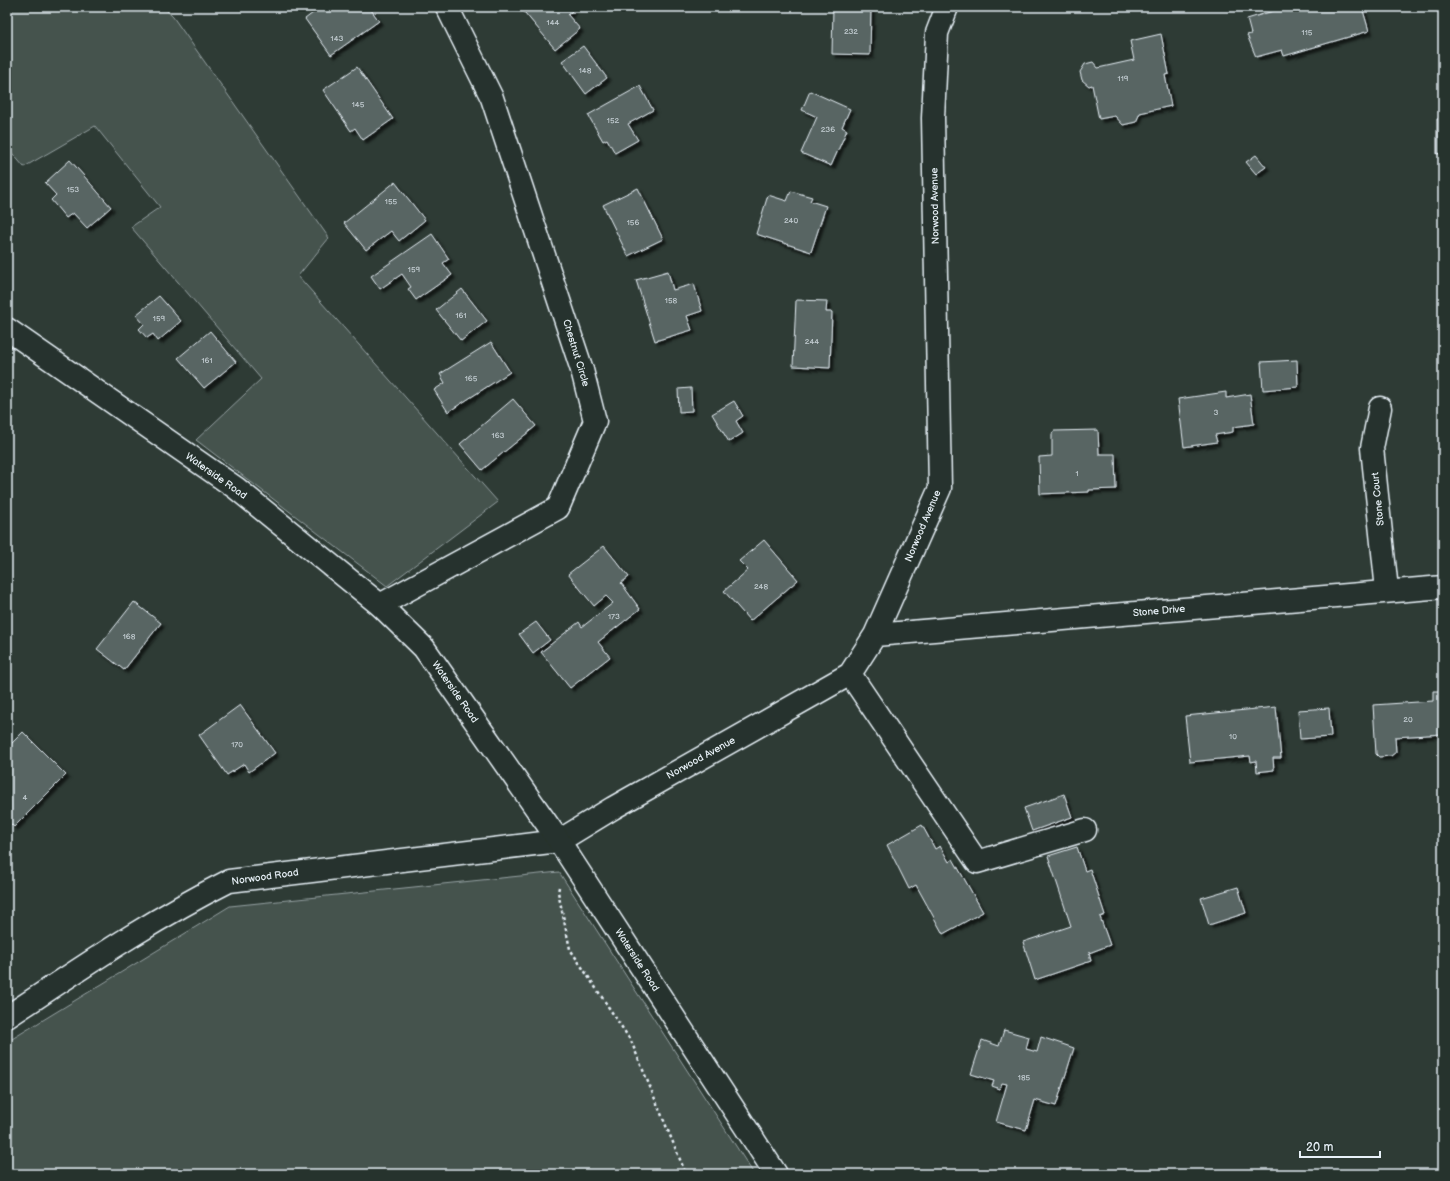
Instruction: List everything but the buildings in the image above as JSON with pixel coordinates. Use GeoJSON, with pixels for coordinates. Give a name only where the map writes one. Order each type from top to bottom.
{"type":"FeatureCollection","features":[{"type":"Feature","properties":{"kind":"street","name":"Chestnut Circle"},"geometry":{"type":"LineString","coordinates":[[380,605],[558,508],[596,421],[582,370],[492,98],[447,7]]}},
{"type":"Feature","properties":{"kind":"street","name":"Norwood Avenue"},"geometry":{"type":"LineString","coordinates":[[559,841],[613,808],[850,674],[875,635],[940,488],[934,118],[937,33],[947,7]]}},
{"type":"Feature","properties":{"kind":"street","name":"Waterside Road"},"geometry":{"type":"LineString","coordinates":[[7,329],[236,488],[380,605],[424,648],[559,841],[776,1174]]}},
{"type":"Feature","properties":{"kind":"street","name":"Stone Court"},"geometry":{"type":"LineString","coordinates":[[1380,408],[1372,448],[1387,590]]}},
{"type":"Feature","properties":{"kind":"street","name":"Stone Drive"},"geometry":{"type":"LineString","coordinates":[[875,635],[1089,618],[1387,590],[1443,587]]}},
{"type":"Feature","properties":{"kind":"street"},"geometry":{"type":"LineString","coordinates":[[850,674],[977,862],[1086,830]]}},
{"type":"Feature","properties":{"kind":"street","name":"Norwood Road"},"geometry":{"type":"LineString","coordinates":[[7,1017],[123,940],[184,904],[229,881],[559,841]]}},
{"type":"Feature","properties":{"kind":"path"},"geometry":{"type":"LineString","coordinates":[[560,885],[558,892],[570,949],[631,1041],[686,1174]]}},
{"type":"Feature","properties":{"kind":"shaded area"},"geometry":{"type":"Polygon","coordinates":[[[7,7],[163,7],[173,17],[329,238],[298,276],[498,502],[387,586],[196,440],[261,379],[131,227],[160,207],[95,126],[24,167],[7,147],[7,7]]]}},
{"type":"Feature","properties":{"kind":"shaded area"},"geometry":{"type":"Polygon","coordinates":[[[559,872],[754,1174],[247,1174],[243,1170],[238,1174],[7,1174],[7,1042],[230,906],[559,872]]]}}]}
